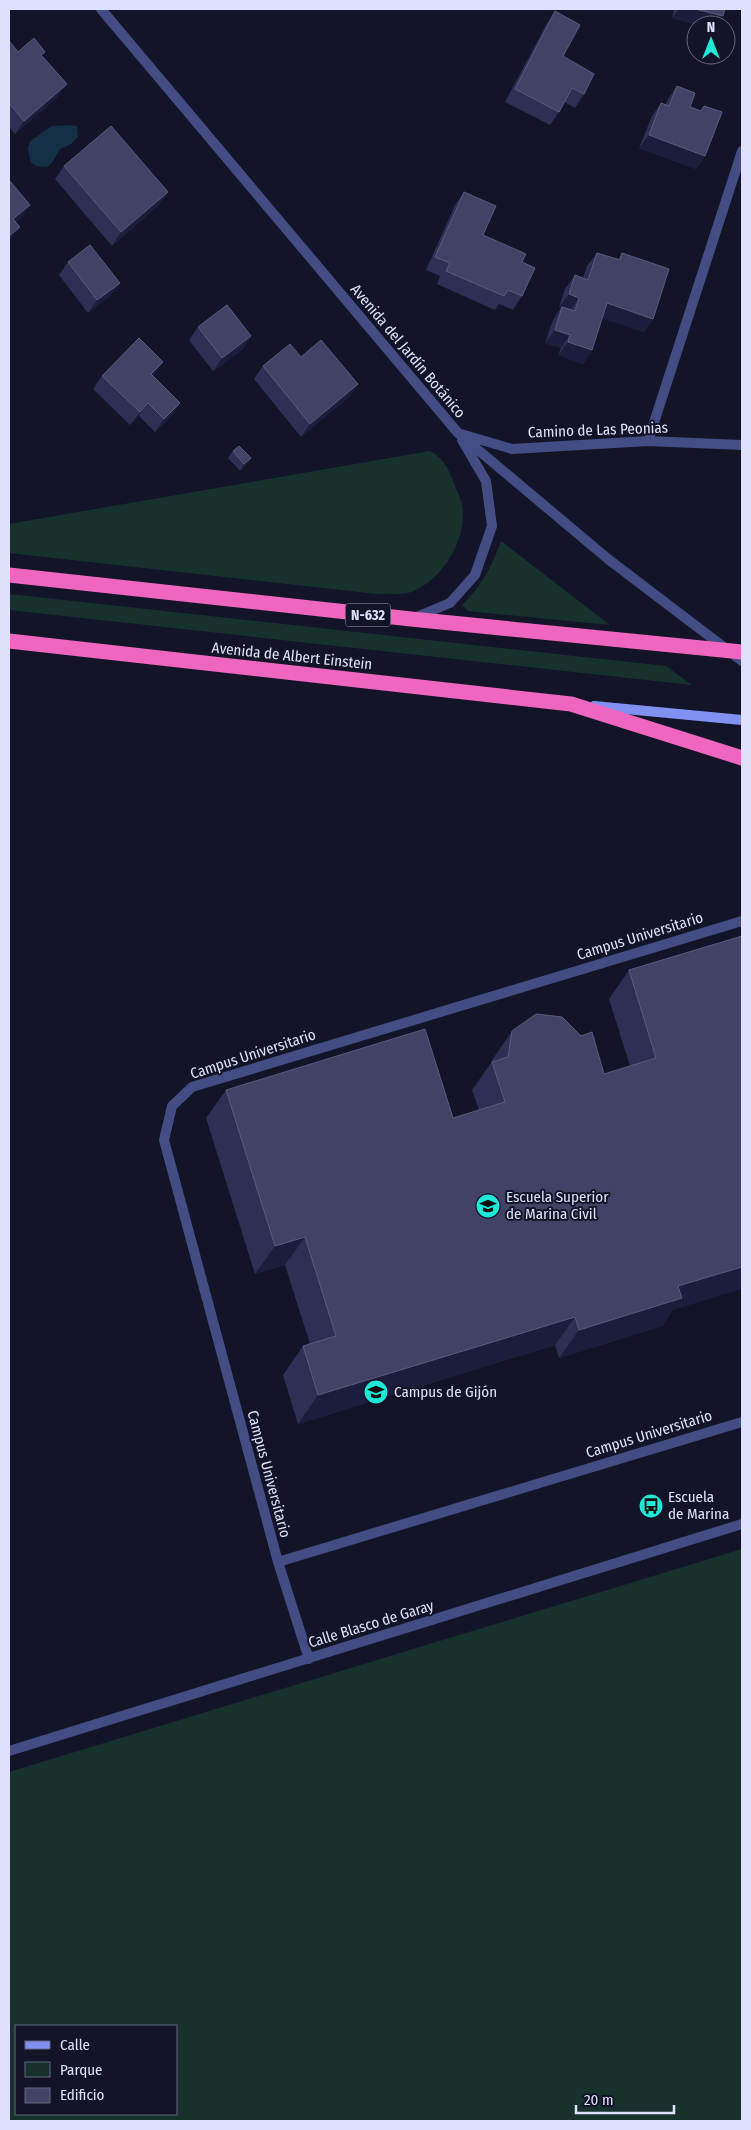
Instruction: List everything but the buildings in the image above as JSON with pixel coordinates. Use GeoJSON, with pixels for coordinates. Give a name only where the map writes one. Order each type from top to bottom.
{"type":"FeatureCollection","features":[{"type":"Feature","properties":{"kind":"highway","name":"N-632"},"geometry":{"type":"LineString","coordinates":[[9,576],[735,651]]}},
{"type":"Feature","properties":{"kind":"highway","name":"Avenida de Albert Einstein"},"geometry":{"type":"LineString","coordinates":[[9,641],[571,704],[742,758]]}},
{"type":"Feature","properties":{"kind":"street","name":"Avenida del Jardín Botánico"},"geometry":{"type":"LineString","coordinates":[[101,9],[458,433],[608,558],[735,651],[742,661]]}},
{"type":"Feature","properties":{"kind":"street"},"geometry":{"type":"LineString","coordinates":[[648,440],[742,151]]}},
{"type":"Feature","properties":{"kind":"street","name":"Camino de Las Peonias"},"geometry":{"type":"LineString","coordinates":[[458,433],[512,449],[648,440],[742,445]]}},
{"type":"Feature","properties":{"kind":"street"},"geometry":{"type":"LineString","coordinates":[[411,619],[450,603],[475,575],[492,526],[486,481],[458,433]]}},
{"type":"Feature","properties":{"kind":"street","name":"Avenida de Albert Einstein"},"geometry":{"type":"LineString","coordinates":[[571,704],[742,720]]}},
{"type":"Feature","properties":{"kind":"street","name":"Campus Universitario"},"geometry":{"type":"LineString","coordinates":[[309,1659],[278,1562],[164,1140],[172,1106],[192,1087],[742,921]]}},
{"type":"Feature","properties":{"kind":"street","name":"Campus Universitario"},"geometry":{"type":"LineString","coordinates":[[278,1562],[742,1422]]}},
{"type":"Feature","properties":{"kind":"street","name":"Calle Blasco de Garay"},"geometry":{"type":"LineString","coordinates":[[9,1751],[742,1524]]}},
{"type":"Feature","properties":{"kind":"green space"},"geometry":{"type":"Polygon","coordinates":[[[430,451],[439,457],[445,465],[460,497],[463,518],[461,532],[450,558],[441,570],[420,588],[408,593],[377,594],[9,553],[9,524],[430,451]]]}},
{"type":"Feature","properties":{"kind":"green space"},"geometry":{"type":"Polygon","coordinates":[[[501,541],[610,625],[468,611],[462,605],[485,576],[501,541]]]}},
{"type":"Feature","properties":{"kind":"green space"},"geometry":{"type":"Polygon","coordinates":[[[9,594],[666,666],[692,685],[9,610],[9,594]]]}},
{"type":"Feature","properties":{"kind":"green space"},"geometry":{"type":"Polygon","coordinates":[[[742,1549],[742,2121],[9,2121],[9,1772],[742,1549]]]}},
{"type":"Feature","properties":{"kind":"water"},"geometry":{"type":"Polygon","coordinates":[[[52,126],[77,126],[78,137],[71,144],[60,149],[52,163],[47,167],[31,163],[28,149],[30,141],[52,126]]]}},
{"type":"Feature","properties":{"kind":"place","name":"Escuela Superior de Marina Civil"},"geometry":{"type":"Point","coordinates":[488,1206]}},
{"type":"Feature","properties":{"kind":"place","name":"Campus de Gijón"},"geometry":{"type":"Point","coordinates":[376,1392]}},
{"type":"Feature","properties":{"kind":"place","name":"Escuela de Marina"},"geometry":{"type":"Point","coordinates":[651,1506]}}]}
